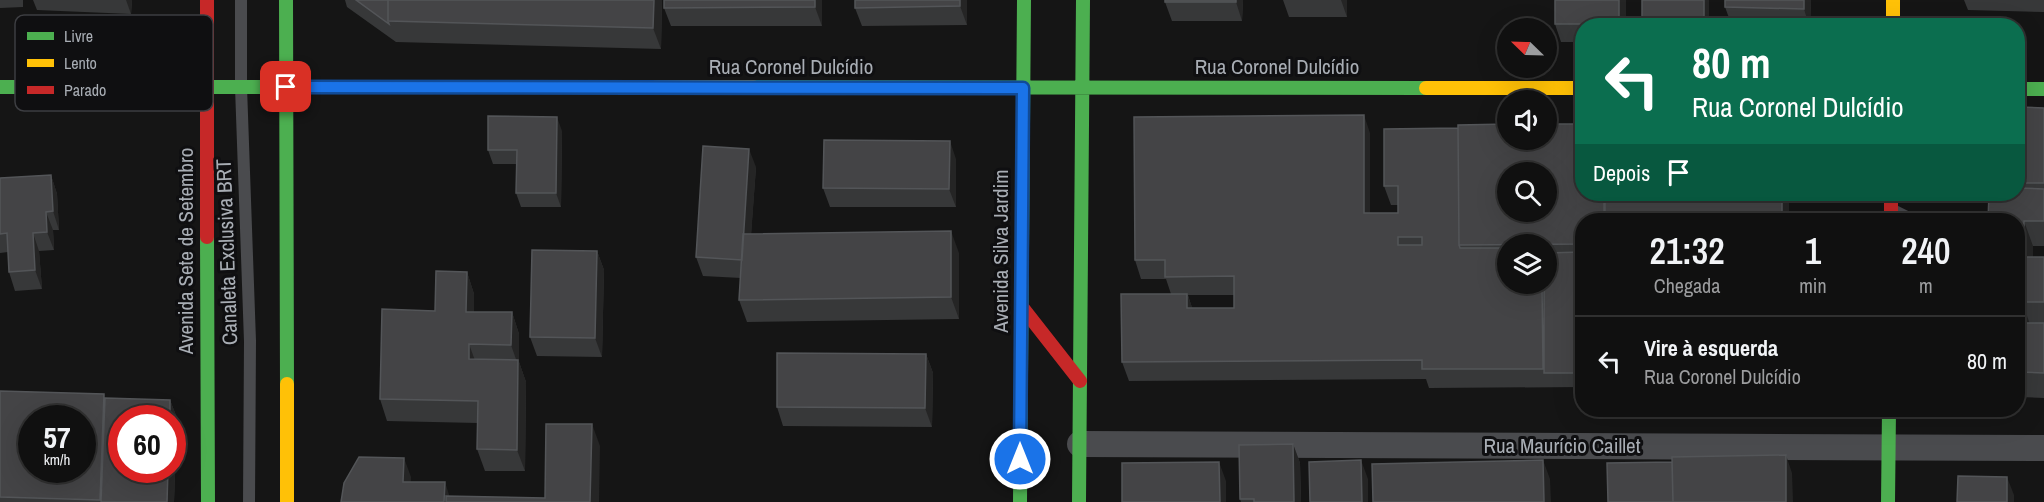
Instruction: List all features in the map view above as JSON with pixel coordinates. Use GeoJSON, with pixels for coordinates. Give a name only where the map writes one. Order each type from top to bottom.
{"type":"FeatureCollection","features":[{"type":"Feature","properties":{"kind":"main road"},"geometry":{"type":"LineString","coordinates":[[286,0],[287,502]]}},
{"type":"Feature","properties":{"kind":"main road","name":"Avenida Silva Jardim"},"geometry":{"type":"LineString","coordinates":[[1020,502],[1024,0]]}},
{"type":"Feature","properties":{"kind":"main road"},"geometry":{"type":"LineString","coordinates":[[1079,502],[1083,0]]}},
{"type":"Feature","properties":{"kind":"main road"},"geometry":{"type":"LineString","coordinates":[[1893,0],[1893,18]]}},
{"type":"Feature","properties":{"kind":"main road","name":"Rua Coronel Dulcídio"},"geometry":{"type":"LineString","coordinates":[[213,87],[1575,88]]}},
{"type":"Feature","properties":{"kind":"main road"},"geometry":{"type":"LineString","coordinates":[[2025,89],[2044,89]]}},
{"type":"Feature","properties":{"kind":"main road","name":"Avenida Sete de Setembro"},"geometry":{"type":"LineString","coordinates":[[207,111],[208,502]]}},
{"type":"Feature","properties":{"kind":"main road"},"geometry":{"type":"LineString","coordinates":[[1022,307],[1080,381]]}},
{"type":"Feature","properties":{"kind":"main road"},"geometry":{"type":"LineString","coordinates":[[1888,417],[1888,502]]}},
{"type":"Feature","properties":{"kind":"street","name":"Rua Maurício Caillet"},"geometry":{"type":"LineString","coordinates":[[1080,444],[2044,448]]}},
{"type":"Feature","properties":{"kind":"lane","name":"Canaleta Exclusiva BRT"},"geometry":{"type":"LineString","coordinates":[[241,0],[241,87],[250,341],[249,502]]}},
{"type":"Feature","properties":{"kind":"building"},"geometry":{"type":"Polygon","coordinates":[[[356,0],[388,0],[389,24],[356,0]]]}},
{"type":"Feature","properties":{"kind":"building"},"geometry":{"type":"Polygon","coordinates":[[[388,0],[654,0],[653,28],[388,21],[388,0]]]}},
{"type":"Feature","properties":{"kind":"building"},"geometry":{"type":"Polygon","coordinates":[[[664,0],[815,0],[815,7],[664,8],[664,0]]]}},
{"type":"Feature","properties":{"kind":"building"},"geometry":{"type":"Polygon","coordinates":[[[855,0],[960,0],[960,6],[855,8],[855,0]]]}},
{"type":"Feature","properties":{"kind":"building"},"geometry":{"type":"Polygon","coordinates":[[[1165,0],[1236,0],[1236,2],[1165,2],[1165,0]]]}},
{"type":"Feature","properties":{"kind":"building"},"geometry":{"type":"Polygon","coordinates":[[[1555,0],[1619,0],[1619,18],[1575,18],[1575,24],[1557,24],[1555,0]]]}},
{"type":"Feature","properties":{"kind":"building"},"geometry":{"type":"Polygon","coordinates":[[[1642,0],[1704,0],[1704,18],[1642,18],[1642,0]]]}},
{"type":"Feature","properties":{"kind":"building"},"geometry":{"type":"Polygon","coordinates":[[[1725,0],[1804,0],[1804,9],[1725,7],[1725,0]]]}},
{"type":"Feature","properties":{"kind":"building"},"geometry":{"type":"Polygon","coordinates":[[[2025,107],[2044,108],[2044,183],[2025,183],[2025,107]]]}},
{"type":"Feature","properties":{"kind":"building"},"geometry":{"type":"Polygon","coordinates":[[[1364,115],[1364,213],[1398,213],[1398,186],[1384,186],[1384,129],[1458,128],[1460,248],[1497,248],[1497,294],[1542,294],[1543,369],[1422,369],[1422,360],[1122,362],[1121,294],[1187,294],[1187,308],[1234,308],[1234,276],[1165,277],[1165,260],[1135,260],[1134,117],[1364,115]],[[1398,237],[1398,245],[1422,245],[1422,237],[1398,237]]]}},
{"type":"Feature","properties":{"kind":"building"},"geometry":{"type":"Polygon","coordinates":[[[488,116],[557,117],[556,193],[516,193],[517,150],[488,150],[488,116]]]}},
{"type":"Feature","properties":{"kind":"building"},"geometry":{"type":"Polygon","coordinates":[[[1497,124],[1497,150],[1557,150],[1557,124],[1575,124],[1575,201],[1604,201],[1604,213],[1575,213],[1575,244],[1557,244],[1557,234],[1497,234],[1497,245],[1459,245],[1458,125],[1497,124]]]}},
{"type":"Feature","properties":{"kind":"building"},"geometry":{"type":"Polygon","coordinates":[[[824,140],[950,141],[949,189],[823,188],[824,140]]]}},
{"type":"Feature","properties":{"kind":"building"},"geometry":{"type":"Polygon","coordinates":[[[703,146],[749,149],[742,260],[696,257],[703,146]]]}},
{"type":"Feature","properties":{"kind":"building"},"geometry":{"type":"Polygon","coordinates":[[[51,175],[53,211],[46,212],[47,232],[33,233],[35,270],[9,272],[7,233],[0,234],[0,178],[51,175]]]}},
{"type":"Feature","properties":{"kind":"building"},"geometry":{"type":"Polygon","coordinates":[[[2025,188],[2044,189],[2044,221],[2025,221],[2025,213],[1988,213],[1989,201],[2025,201],[2025,188]]]}},
{"type":"Feature","properties":{"kind":"building"},"geometry":{"type":"Polygon","coordinates":[[[1605,201],[1782,201],[1782,213],[1605,213],[1605,201]]]}},
{"type":"Feature","properties":{"kind":"building"},"geometry":{"type":"Polygon","coordinates":[[[951,231],[951,297],[739,300],[743,234],[951,231]]]}},
{"type":"Feature","properties":{"kind":"building"},"geometry":{"type":"Polygon","coordinates":[[[532,250],[597,251],[595,338],[530,337],[532,250]]]}},
{"type":"Feature","properties":{"kind":"building"},"geometry":{"type":"Polygon","coordinates":[[[1575,252],[1575,373],[1544,373],[1544,294],[1557,294],[1557,253],[1575,252]]]}},
{"type":"Feature","properties":{"kind":"building"},"geometry":{"type":"Polygon","coordinates":[[[2025,257],[2044,257],[2044,302],[2025,302],[2025,257]]]}},
{"type":"Feature","properties":{"kind":"building"},"geometry":{"type":"Polygon","coordinates":[[[436,271],[467,272],[466,312],[512,312],[511,345],[469,344],[469,359],[518,360],[517,450],[477,449],[478,401],[380,399],[382,309],[435,311],[436,271]]]}},
{"type":"Feature","properties":{"kind":"building"},"geometry":{"type":"Polygon","coordinates":[[[2025,323],[2044,323],[2044,373],[2025,372],[2025,323]]]}},
{"type":"Feature","properties":{"kind":"building"},"geometry":{"type":"Polygon","coordinates":[[[777,353],[926,354],[925,408],[777,407],[777,353]]]}},
{"type":"Feature","properties":{"kind":"building"},"geometry":{"type":"Polygon","coordinates":[[[0,391],[104,394],[100,500],[0,497],[0,391]]]}},
{"type":"Feature","properties":{"kind":"building"},"geometry":{"type":"Polygon","coordinates":[[[105,398],[170,400],[170,405],[108,405],[108,483],[168,483],[167,502],[101,502],[105,398]]]}},
{"type":"Feature","properties":{"kind":"building"},"geometry":{"type":"Polygon","coordinates":[[[546,424],[592,424],[590,502],[446,502],[446,496],[545,498],[546,424]]]}},
{"type":"Feature","properties":{"kind":"building"},"geometry":{"type":"Polygon","coordinates":[[[1293,444],[1294,502],[1254,502],[1254,499],[1240,499],[1239,445],[1293,444]]]}},
{"type":"Feature","properties":{"kind":"building"},"geometry":{"type":"Polygon","coordinates":[[[1786,455],[1786,502],[1673,502],[1672,457],[1786,455]]]}},
{"type":"Feature","properties":{"kind":"building"},"geometry":{"type":"Polygon","coordinates":[[[359,457],[404,458],[403,482],[445,482],[444,502],[341,502],[344,483],[359,457]]]}},
{"type":"Feature","properties":{"kind":"building"},"geometry":{"type":"Polygon","coordinates":[[[1361,460],[1362,502],[1310,502],[1309,462],[1361,460]]]}},
{"type":"Feature","properties":{"kind":"building"},"geometry":{"type":"Polygon","coordinates":[[[1543,460],[1544,502],[1373,502],[1372,464],[1543,460]]]}},
{"type":"Feature","properties":{"kind":"building"},"geometry":{"type":"Polygon","coordinates":[[[1219,462],[1220,502],[1122,502],[1122,463],[1219,462]]]}},
{"type":"Feature","properties":{"kind":"building"},"geometry":{"type":"Polygon","coordinates":[[[1672,462],[1673,502],[1608,502],[1607,463],[1672,462]]]}},
{"type":"Feature","properties":{"kind":"building"},"geometry":{"type":"Polygon","coordinates":[[[1958,476],[2007,477],[2007,502],[1957,502],[1958,476]]]}},
{"type":"Feature","properties":{"kind":"traffic: fast"},"geometry":{"type":"LineString","coordinates":[[286,0],[287,384]]}},
{"type":"Feature","properties":{"kind":"traffic: fast"},"geometry":{"type":"LineString","coordinates":[[1020,502],[1024,0]]}},
{"type":"Feature","properties":{"kind":"traffic: fast"},"geometry":{"type":"LineString","coordinates":[[1079,502],[1083,0]]}},
{"type":"Feature","properties":{"kind":"traffic: fast"},"geometry":{"type":"LineString","coordinates":[[0,87],[15,87]]}},
{"type":"Feature","properties":{"kind":"traffic: fast"},"geometry":{"type":"LineString","coordinates":[[213,87],[492,87]]}},
{"type":"Feature","properties":{"kind":"traffic: fast"},"geometry":{"type":"LineString","coordinates":[[753,87],[1426,88]]}},
{"type":"Feature","properties":{"kind":"traffic: fast"},"geometry":{"type":"LineString","coordinates":[[2025,89],[2044,89]]}},
{"type":"Feature","properties":{"kind":"traffic: fast"},"geometry":{"type":"LineString","coordinates":[[207,237],[208,502]]}},
{"type":"Feature","properties":{"kind":"traffic: fast"},"geometry":{"type":"LineString","coordinates":[[1888,502],[1889,417]]}},
{"type":"Feature","properties":{"kind":"traffic: slow"},"geometry":{"type":"LineString","coordinates":[[1893,0],[1893,18]]}},
{"type":"Feature","properties":{"kind":"traffic: slow"},"geometry":{"type":"LineString","coordinates":[[492,87],[753,87]]}},
{"type":"Feature","properties":{"kind":"traffic: slow"},"geometry":{"type":"LineString","coordinates":[[1426,88],[1575,88]]}},
{"type":"Feature","properties":{"kind":"traffic: slow"},"geometry":{"type":"LineString","coordinates":[[287,384],[287,502]]}},
{"type":"Feature","properties":{"kind":"traffic: jam"},"geometry":{"type":"LineString","coordinates":[[207,0],[207,15]]}},
{"type":"Feature","properties":{"kind":"traffic: jam"},"geometry":{"type":"LineString","coordinates":[[207,111],[207,237]]}},
{"type":"Feature","properties":{"kind":"traffic: jam"},"geometry":{"type":"LineString","coordinates":[[1891,201],[1891,213]]}},
{"type":"Feature","properties":{"kind":"traffic: jam"},"geometry":{"type":"LineString","coordinates":[[1022,307],[1080,381]]}},
{"type":"Feature","properties":{"kind":"route"},"geometry":{"type":"LineString","coordinates":[[286,87],[1023,88],[1020,459]]}}]}
